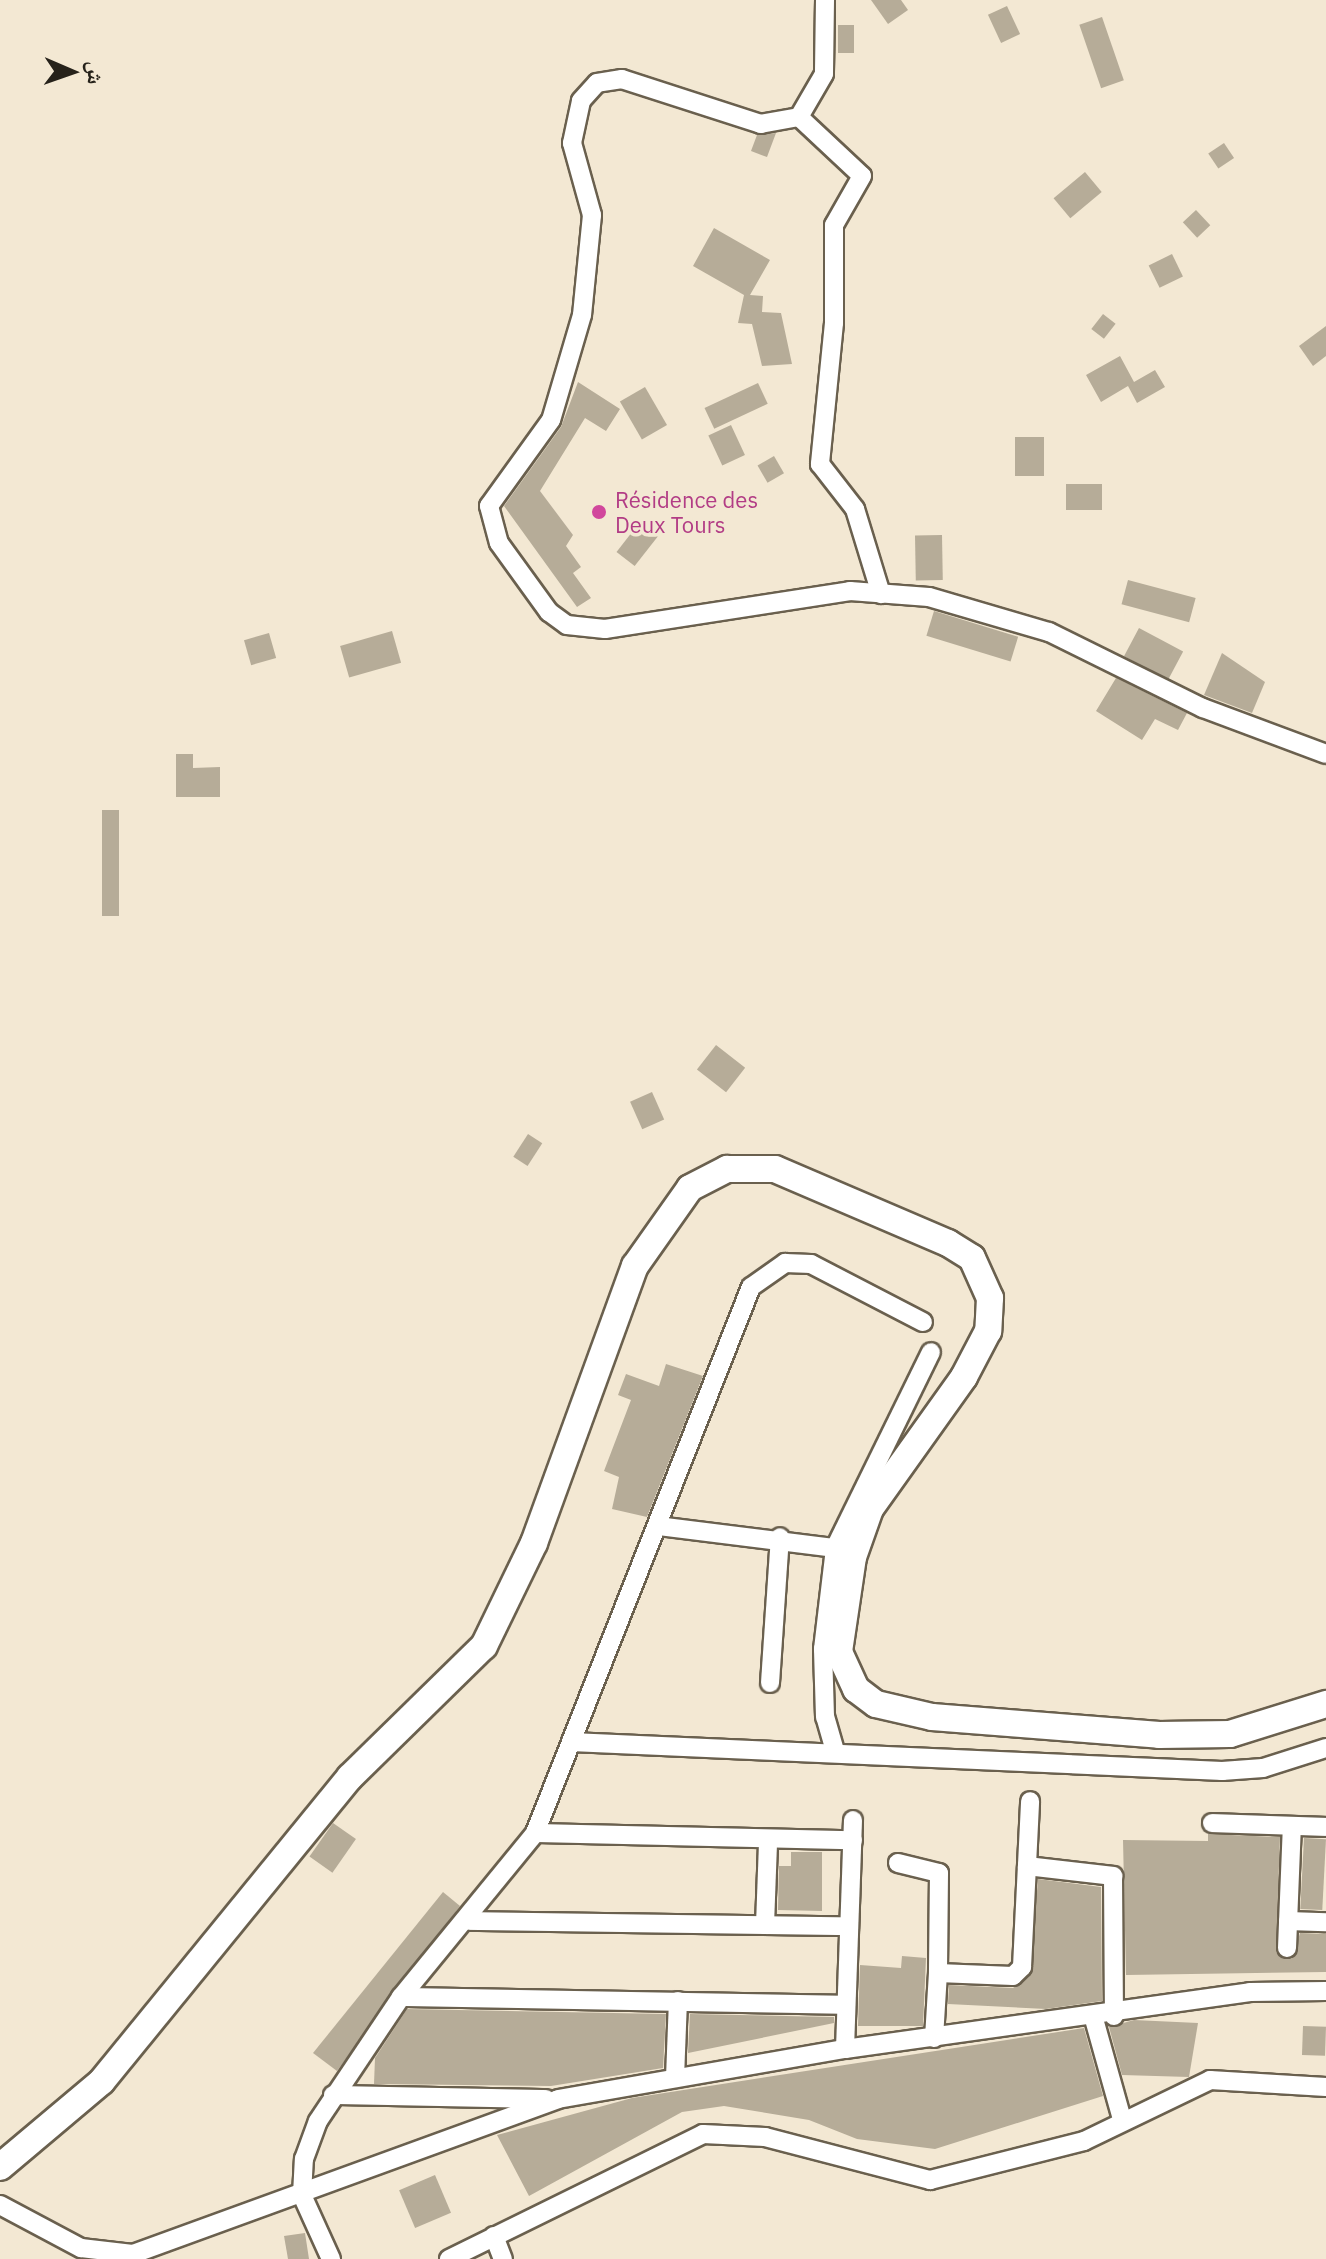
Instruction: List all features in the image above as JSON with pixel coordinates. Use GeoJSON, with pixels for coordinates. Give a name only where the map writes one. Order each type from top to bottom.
{"type":"FeatureCollection","features":[{"type":"Feature","properties":{"kind":"main road"},"geometry":{"type":"LineString","coordinates":[[0,2167],[102,2081],[350,1777],[484,1646],[534,1543],[635,1266],[690,1188],[727,1169],[775,1169],[948,1243],[972,1258],[990,1298],[988,1331],[964,1377],[870,1509],[853,1557],[839,1652],[856,1689],[876,1704],[924,1716],[1159,1735],[1230,1734],[1326,1704]]}},
{"type":"Feature","properties":{"kind":"street"},"geometry":{"type":"LineString","coordinates":[[825,0],[827,57]]}},
{"type":"Feature","properties":{"kind":"street"},"geometry":{"type":"LineString","coordinates":[[838,0],[818,93],[799,117],[761,124],[622,79],[588,91],[572,133],[592,215],[572,366],[551,420],[493,499],[488,523],[549,612],[582,628],[850,591],[929,597],[1049,632],[1245,726],[1326,754]]}},
{"type":"Feature","properties":{"kind":"street"},"geometry":{"type":"LineString","coordinates":[[799,117],[862,176],[834,225],[834,323],[820,464],[855,509],[881,594]]}},
{"type":"Feature","properties":{"kind":"street"},"geometry":{"type":"LineString","coordinates":[[331,2259],[302,2195],[304,2159],[333,2095],[401,1997],[470,1921],[535,1833],[751,1287],[765,1272],[811,1264],[923,1322]]}},
{"type":"Feature","properties":{"kind":"street"},"geometry":{"type":"LineString","coordinates":[[835,1751],[825,1717],[823,1649],[835,1548],[931,1352]]}},
{"type":"Feature","properties":{"kind":"street"},"geometry":{"type":"LineString","coordinates":[[658,1526],[780,1537],[835,1548]]}},
{"type":"Feature","properties":{"kind":"street"},"geometry":{"type":"LineString","coordinates":[[770,1683],[780,1537]]}},
{"type":"Feature","properties":{"kind":"street"},"geometry":{"type":"LineString","coordinates":[[571,1742],[835,1751],[1239,1771],[1326,1748]]}},
{"type":"Feature","properties":{"kind":"street"},"geometry":{"type":"LineString","coordinates":[[938,1973],[1018,1973],[1030,1801]]}},
{"type":"Feature","properties":{"kind":"street"},"geometry":{"type":"LineString","coordinates":[[845,2049],[846,1926],[853,1820]]}},
{"type":"Feature","properties":{"kind":"street"},"geometry":{"type":"LineString","coordinates":[[1212,1823],[1326,1827]]}},
{"type":"Feature","properties":{"kind":"street"},"geometry":{"type":"LineString","coordinates":[[1287,1948],[1292,1826]]}},
{"type":"Feature","properties":{"kind":"street"},"geometry":{"type":"LineString","coordinates":[[535,1833],[768,1842],[853,1840]]}},
{"type":"Feature","properties":{"kind":"street"},"geometry":{"type":"LineString","coordinates":[[765,1925],[768,1842]]}},
{"type":"Feature","properties":{"kind":"street"},"geometry":{"type":"LineString","coordinates":[[898,1863],[939,1873],[934,2038]]}},
{"type":"Feature","properties":{"kind":"street"},"geometry":{"type":"LineString","coordinates":[[1027,1866],[1113,1876],[1114,2016]]}},
{"type":"Feature","properties":{"kind":"street"},"geometry":{"type":"LineString","coordinates":[[470,1921],[846,1926]]}},
{"type":"Feature","properties":{"kind":"street"},"geometry":{"type":"LineString","coordinates":[[1288,1921],[1326,1922]]}},
{"type":"Feature","properties":{"kind":"street"},"geometry":{"type":"LineString","coordinates":[[0,2205],[81,2248],[122,2255],[302,2195],[558,2099],[845,2049],[1094,2019],[1250,1992],[1326,1991]]}},
{"type":"Feature","properties":{"kind":"street"},"geometry":{"type":"LineString","coordinates":[[401,1997],[846,2005]]}},
{"type":"Feature","properties":{"kind":"street"},"geometry":{"type":"LineString","coordinates":[[675,2078],[678,2001]]}},
{"type":"Feature","properties":{"kind":"street"},"geometry":{"type":"LineString","coordinates":[[1094,2019],[1122,2119]]}},
{"type":"Feature","properties":{"kind":"street"},"geometry":{"type":"LineString","coordinates":[[449,2259],[703,2134],[765,2137],[930,2180],[1084,2141],[1122,2119],[1210,2080],[1326,2087]]}},
{"type":"Feature","properties":{"kind":"street"},"geometry":{"type":"LineString","coordinates":[[333,2095],[558,2099]]}},
{"type":"Feature","properties":{"kind":"street"},"geometry":{"type":"LineString","coordinates":[[494,2236],[503,2259]]}},
{"type":"Feature","properties":{"kind":"building"},"geometry":{"type":"Polygon","coordinates":[[[871,0],[901,0],[908,10],[888,24],[871,0]]]}},
{"type":"Feature","properties":{"kind":"building"},"geometry":{"type":"Polygon","coordinates":[[[1007,6],[1020,34],[1001,43],[988,15],[1007,6]]]}},
{"type":"Feature","properties":{"kind":"building"},"geometry":{"type":"Polygon","coordinates":[[[1102,17],[1124,80],[1101,88],[1079,25],[1102,17]]]}},
{"type":"Feature","properties":{"kind":"building"},"geometry":{"type":"Polygon","coordinates":[[[838,25],[854,25],[854,53],[838,53],[838,25]]]}},
{"type":"Feature","properties":{"kind":"building"},"geometry":{"type":"Polygon","coordinates":[[[776,133],[767,157],[751,151],[757,135],[776,133]]]}},
{"type":"Feature","properties":{"kind":"building"},"geometry":{"type":"Polygon","coordinates":[[[1224,143],[1234,158],[1218,169],[1208,154],[1224,143]]]}},
{"type":"Feature","properties":{"kind":"building"},"geometry":{"type":"Polygon","coordinates":[[[1085,172],[1102,192],[1070,218],[1054,198],[1085,172]]]}},
{"type":"Feature","properties":{"kind":"building"},"geometry":{"type":"Polygon","coordinates":[[[1196,210],[1210,225],[1197,238],[1183,222],[1196,210]]]}},
{"type":"Feature","properties":{"kind":"building"},"geometry":{"type":"Polygon","coordinates":[[[714,228],[770,260],[750,295],[763,296],[762,312],[781,313],[792,364],[762,366],[752,324],[738,323],[744,295],[693,266],[714,228]]]}},
{"type":"Feature","properties":{"kind":"building"},"geometry":{"type":"Polygon","coordinates":[[[1172,254],[1183,276],[1160,288],[1149,265],[1172,254]]]}},
{"type":"Feature","properties":{"kind":"building"},"geometry":{"type":"Polygon","coordinates":[[[1103,314],[1116,324],[1104,339],[1091,329],[1103,314]]]}},
{"type":"Feature","properties":{"kind":"building"},"geometry":{"type":"Polygon","coordinates":[[[1326,326],[1326,356],[1313,366],[1299,346],[1326,326]]]}},
{"type":"Feature","properties":{"kind":"building"},"geometry":{"type":"Polygon","coordinates":[[[1120,356],[1134,382],[1155,370],[1165,387],[1137,403],[1128,386],[1101,402],[1086,375],[1120,356]]]}},
{"type":"Feature","properties":{"kind":"building"},"geometry":{"type":"Polygon","coordinates":[[[578,382],[620,409],[606,431],[585,418],[540,491],[573,535],[566,546],[581,567],[573,573],[591,598],[577,607],[504,506],[561,427],[578,382]]]}},
{"type":"Feature","properties":{"kind":"building"},"geometry":{"type":"Polygon","coordinates":[[[758,383],[768,404],[714,429],[705,408],[758,383]]]}},
{"type":"Feature","properties":{"kind":"building"},"geometry":{"type":"Polygon","coordinates":[[[645,387],[667,425],[642,440],[620,401],[645,387]]]}},
{"type":"Feature","properties":{"kind":"building"},"geometry":{"type":"Polygon","coordinates":[[[731,425],[745,455],[722,465],[708,436],[731,425]]]}},
{"type":"Feature","properties":{"kind":"building"},"geometry":{"type":"Polygon","coordinates":[[[1015,437],[1044,437],[1044,476],[1015,476],[1015,437]]]}},
{"type":"Feature","properties":{"kind":"building"},"geometry":{"type":"Polygon","coordinates":[[[774,456],[784,473],[768,483],[758,465],[774,456]]]}},
{"type":"Feature","properties":{"kind":"building"},"geometry":{"type":"Polygon","coordinates":[[[1066,484],[1102,484],[1102,510],[1066,510],[1066,484]]]}},
{"type":"Feature","properties":{"kind":"building"},"geometry":{"type":"Polygon","coordinates":[[[643,518],[661,532],[635,566],[617,552],[643,518]]]}},
{"type":"Feature","properties":{"kind":"building"},"geometry":{"type":"Polygon","coordinates":[[[915,535],[942,535],[943,580],[916,580],[915,535]]]}},
{"type":"Feature","properties":{"kind":"building"},"geometry":{"type":"Polygon","coordinates":[[[1128,580],[1196,598],[1189,622],[1122,604],[1128,580]]]}},
{"type":"Feature","properties":{"kind":"building"},"geometry":{"type":"Polygon","coordinates":[[[934,611],[1018,637],[1011,662],[926,636],[934,611]]]}},
{"type":"Feature","properties":{"kind":"building"},"geometry":{"type":"Polygon","coordinates":[[[1139,628],[1183,651],[1168,680],[1124,656],[1139,628]]]}},
{"type":"Feature","properties":{"kind":"building"},"geometry":{"type":"Polygon","coordinates":[[[392,631],[401,663],[349,678],[340,646],[392,631]]]}},
{"type":"Feature","properties":{"kind":"building"},"geometry":{"type":"Polygon","coordinates":[[[269,633],[276,658],[251,665],[244,640],[269,633]]]}},
{"type":"Feature","properties":{"kind":"building"},"geometry":{"type":"Polygon","coordinates":[[[1222,653],[1265,682],[1252,713],[1204,695],[1222,653]]]}},
{"type":"Feature","properties":{"kind":"building"},"geometry":{"type":"Polygon","coordinates":[[[1116,678],[1187,713],[1178,730],[1155,719],[1142,740],[1096,711],[1116,678]]]}},
{"type":"Feature","properties":{"kind":"building"},"geometry":{"type":"Polygon","coordinates":[[[176,754],[193,754],[193,768],[220,767],[220,797],[176,797],[176,754]]]}},
{"type":"Feature","properties":{"kind":"building"},"geometry":{"type":"Polygon","coordinates":[[[102,810],[119,810],[119,916],[102,916],[102,810]]]}},
{"type":"Feature","properties":{"kind":"building"},"geometry":{"type":"Polygon","coordinates":[[[716,1045],[745,1068],[726,1092],[697,1069],[716,1045]]]}},
{"type":"Feature","properties":{"kind":"building"},"geometry":{"type":"Polygon","coordinates":[[[652,1092],[664,1119],[642,1129],[630,1102],[652,1092]]]}},
{"type":"Feature","properties":{"kind":"building"},"geometry":{"type":"Polygon","coordinates":[[[528,1134],[542,1143],[528,1166],[513,1157],[528,1134]]]}},
{"type":"Feature","properties":{"kind":"building"},"geometry":{"type":"Polygon","coordinates":[[[666,1364],[703,1376],[647,1517],[612,1509],[619,1477],[604,1471],[631,1400],[618,1395],[626,1374],[659,1386],[666,1364]]]}},
{"type":"Feature","properties":{"kind":"building"},"geometry":{"type":"Polygon","coordinates":[[[333,1823],[356,1839],[332,1873],[309,1857],[333,1823]]]}},
{"type":"Feature","properties":{"kind":"building"},"geometry":{"type":"Polygon","coordinates":[[[1208,1834],[1280,1837],[1276,1953],[1292,1959],[1300,1933],[1326,1934],[1326,1972],[1126,1975],[1123,1840],[1208,1841],[1208,1834]]]}},
{"type":"Feature","properties":{"kind":"building"},"geometry":{"type":"Polygon","coordinates":[[[1304,1838],[1326,1839],[1322,1910],[1300,1909],[1304,1838]]]}},
{"type":"Feature","properties":{"kind":"building"},"geometry":{"type":"Polygon","coordinates":[[[791,1852],[822,1852],[822,1911],[778,1910],[779,1866],[791,1866],[791,1852]]]}},
{"type":"Feature","properties":{"kind":"building"},"geometry":{"type":"Polygon","coordinates":[[[1038,1879],[1101,1887],[1102,2001],[1046,2009],[948,2004],[949,1985],[1013,1988],[1030,1975],[1038,1879]]]}},
{"type":"Feature","properties":{"kind":"building"},"geometry":{"type":"Polygon","coordinates":[[[443,1892],[460,1906],[337,2071],[313,2053],[443,1892]]]}},
{"type":"Feature","properties":{"kind":"building"},"geometry":{"type":"Polygon","coordinates":[[[902,1956],[926,1958],[923,2026],[858,2026],[860,1965],[901,1968],[902,1956]]]}},
{"type":"Feature","properties":{"kind":"building"},"geometry":{"type":"Polygon","coordinates":[[[407,2009],[666,2014],[663,2068],[551,2086],[374,2084],[375,2058],[407,2009]]]}},
{"type":"Feature","properties":{"kind":"building"},"geometry":{"type":"Polygon","coordinates":[[[690,2014],[834,2017],[834,2023],[688,2053],[690,2014]]]}},
{"type":"Feature","properties":{"kind":"building"},"geometry":{"type":"Polygon","coordinates":[[[1134,2020],[1198,2023],[1189,2077],[1122,2075],[1109,2027],[1134,2020]]]}},
{"type":"Feature","properties":{"kind":"building"},"geometry":{"type":"Polygon","coordinates":[[[1303,2026],[1326,2027],[1325,2056],[1302,2055],[1303,2026]]]}},
{"type":"Feature","properties":{"kind":"building"},"geometry":{"type":"Polygon","coordinates":[[[1084,2028],[1103,2096],[935,2149],[857,2139],[809,2120],[724,2106],[682,2112],[529,2196],[497,2135],[632,2098],[1084,2028]]]}},
{"type":"Feature","properties":{"kind":"building"},"geometry":{"type":"Polygon","coordinates":[[[435,2175],[451,2213],[415,2228],[399,2190],[435,2175]]]}},
{"type":"Feature","properties":{"kind":"building"},"geometry":{"type":"Polygon","coordinates":[[[305,2233],[309,2259],[288,2259],[284,2236],[305,2233]]]}},
{"type":"Feature","properties":{"kind":"place","name":"Résidence des Deux Tours"},"geometry":{"type":"Point","coordinates":[599,512]}}]}
